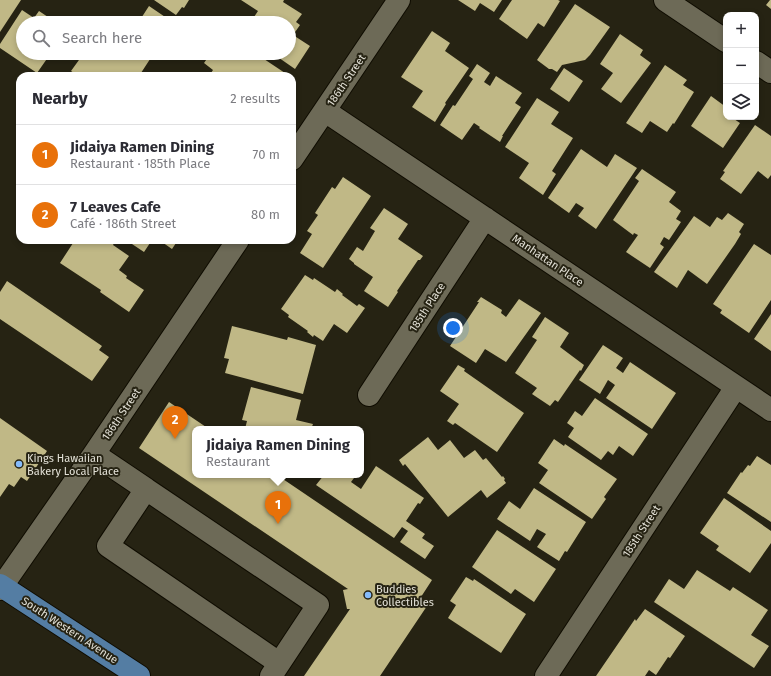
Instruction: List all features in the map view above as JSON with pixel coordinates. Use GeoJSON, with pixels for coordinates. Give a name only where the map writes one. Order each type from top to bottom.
{"type":"FeatureCollection","features":[{"type":"Feature","properties":{"kind":"main road","name":"South Western Avenue"},"geometry":{"type":"LineString","coordinates":[[1,587],[139,676]]}},
{"type":"Feature","properties":{"kind":"street","name":"186th Street"},"geometry":{"type":"LineString","coordinates":[[296,153],[400,0]]}},
{"type":"Feature","properties":{"kind":"street"},"geometry":{"type":"LineString","coordinates":[[665,0],[723,39]]}},
{"type":"Feature","properties":{"kind":"street"},"geometry":{"type":"LineString","coordinates":[[759,64],[771,72]]}},
{"type":"Feature","properties":{"kind":"street","name":"Manhattan Place"},"geometry":{"type":"LineString","coordinates":[[325,111],[771,410]]}},
{"type":"Feature","properties":{"kind":"street","name":"185th Place"},"geometry":{"type":"LineString","coordinates":[[369,395],[485,218]]}},
{"type":"Feature","properties":{"kind":"street","name":"186th Street"},"geometry":{"type":"LineString","coordinates":[[1,587],[94,454],[235,244]]}},
{"type":"Feature","properties":{"kind":"street","name":"185th Street"},"geometry":{"type":"LineString","coordinates":[[546,676],[736,387]]}},
{"type":"Feature","properties":{"kind":"street"},"geometry":{"type":"LineString","coordinates":[[94,454],[318,604],[275,670],[108,546],[146,489]]}},
{"type":"Feature","properties":{"kind":"building"},"geometry":{"type":"Polygon","coordinates":[[[0,0],[21,0],[0,32],[0,0]]]}},
{"type":"Feature","properties":{"kind":"building"},"geometry":{"type":"Polygon","coordinates":[[[154,0],[189,0],[184,8],[182,7],[176,15],[154,0]]]}},
{"type":"Feature","properties":{"kind":"building"},"geometry":{"type":"Polygon","coordinates":[[[241,0],[284,0],[283,2],[302,14],[296,22],[296,16],[255,16],[258,11],[241,0]]]}},
{"type":"Feature","properties":{"kind":"building"},"geometry":{"type":"Polygon","coordinates":[[[458,0],[502,0],[494,12],[480,3],[475,11],[458,0]]]}},
{"type":"Feature","properties":{"kind":"building"},"geometry":{"type":"Polygon","coordinates":[[[512,0],[560,1],[544,27],[538,23],[527,39],[499,19],[512,0]]]}},
{"type":"Feature","properties":{"kind":"building"},"geometry":{"type":"Polygon","coordinates":[[[771,0],[771,9],[766,5],[771,0]]]}},
{"type":"Feature","properties":{"kind":"building"},"geometry":{"type":"Polygon","coordinates":[[[575,4],[610,27],[585,60],[562,65],[557,72],[549,69],[537,60],[575,4]]]}},
{"type":"Feature","properties":{"kind":"building"},"geometry":{"type":"Polygon","coordinates":[[[149,6],[164,16],[143,16],[149,6]]]}},
{"type":"Feature","properties":{"kind":"building"},"geometry":{"type":"Polygon","coordinates":[[[22,10],[31,16],[18,16],[22,10]]]}},
{"type":"Feature","properties":{"kind":"building"},"geometry":{"type":"Polygon","coordinates":[[[39,11],[46,16],[35,16],[39,11]]]}},
{"type":"Feature","properties":{"kind":"building"},"geometry":{"type":"Polygon","coordinates":[[[16,19],[16,59],[0,48],[0,44],[16,19]]]}},
{"type":"Feature","properties":{"kind":"building"},"geometry":{"type":"Polygon","coordinates":[[[296,22],[300,25],[296,31],[296,22]]]}},
{"type":"Feature","properties":{"kind":"building"},"geometry":{"type":"Polygon","coordinates":[[[432,31],[450,43],[445,51],[469,68],[445,103],[446,104],[435,122],[412,107],[423,91],[401,77],[432,31]]]}},
{"type":"Feature","properties":{"kind":"building"},"geometry":{"type":"Polygon","coordinates":[[[620,34],[643,50],[640,55],[651,63],[621,103],[601,89],[613,73],[600,64],[620,34]]]}},
{"type":"Feature","properties":{"kind":"building"},"geometry":{"type":"Polygon","coordinates":[[[296,37],[310,46],[295,69],[282,60],[296,60],[296,37]]]}},
{"type":"Feature","properties":{"kind":"building"},"geometry":{"type":"Polygon","coordinates":[[[18,60],[46,60],[38,72],[18,60]]]}},
{"type":"Feature","properties":{"kind":"building"},"geometry":{"type":"Polygon","coordinates":[[[79,60],[149,60],[142,72],[71,71],[79,60]]]}},
{"type":"Feature","properties":{"kind":"building"},"geometry":{"type":"Polygon","coordinates":[[[206,60],[266,60],[284,72],[212,72],[213,70],[204,63],[206,60]]]}},
{"type":"Feature","properties":{"kind":"building"},"geometry":{"type":"Polygon","coordinates":[[[477,64],[490,73],[484,82],[490,86],[496,76],[522,93],[515,103],[521,107],[502,136],[500,142],[474,123],[462,140],[440,125],[473,79],[469,76],[477,64]]]}},
{"type":"Feature","properties":{"kind":"building"},"geometry":{"type":"Polygon","coordinates":[[[665,65],[687,80],[683,85],[694,92],[674,124],[673,123],[667,132],[650,121],[642,133],[626,123],[665,65]]]}},
{"type":"Feature","properties":{"kind":"building"},"geometry":{"type":"Polygon","coordinates":[[[564,68],[583,81],[569,102],[550,89],[564,68]]]}},
{"type":"Feature","properties":{"kind":"building"},"geometry":{"type":"Polygon","coordinates":[[[711,96],[723,105],[723,120],[736,120],[740,123],[723,148],[691,126],[711,96]]]}},
{"type":"Feature","properties":{"kind":"building"},"geometry":{"type":"Polygon","coordinates":[[[537,98],[559,112],[551,124],[573,138],[552,171],[556,174],[543,195],[519,178],[529,163],[505,147],[537,98]]]}},
{"type":"Feature","properties":{"kind":"building"},"geometry":{"type":"Polygon","coordinates":[[[755,125],[771,136],[771,175],[768,179],[758,171],[741,194],[720,179],[725,172],[723,171],[755,125]]]}},
{"type":"Feature","properties":{"kind":"building"},"geometry":{"type":"Polygon","coordinates":[[[581,149],[607,167],[615,154],[637,168],[596,229],[578,216],[584,208],[576,203],[569,213],[548,198],[581,149]]]}},
{"type":"Feature","properties":{"kind":"building"},"geometry":{"type":"Polygon","coordinates":[[[642,169],[676,192],[669,202],[681,211],[676,219],[681,222],[669,240],[664,237],[660,244],[664,247],[650,268],[626,252],[638,235],[634,233],[633,235],[613,220],[639,181],[635,178],[642,169]]]}},
{"type":"Feature","properties":{"kind":"building"},"geometry":{"type":"Polygon","coordinates":[[[343,177],[371,196],[323,268],[300,253],[312,234],[307,231],[318,215],[315,213],[332,187],[335,189],[343,177]]]}},
{"type":"Feature","properties":{"kind":"building"},"geometry":{"type":"Polygon","coordinates":[[[384,208],[408,224],[398,239],[423,256],[420,260],[418,260],[388,307],[364,291],[373,277],[349,259],[357,247],[363,251],[375,231],[370,228],[384,208]]]}},
{"type":"Feature","properties":{"kind":"building"},"geometry":{"type":"Polygon","coordinates":[[[728,213],[744,224],[739,232],[741,234],[735,244],[707,284],[688,270],[677,288],[654,272],[694,216],[710,227],[717,217],[722,220],[728,213]]]}},
{"type":"Feature","properties":{"kind":"building"},"geometry":{"type":"Polygon","coordinates":[[[72,244],[114,244],[129,256],[119,270],[127,276],[126,278],[144,290],[129,312],[100,292],[101,290],[60,263],[72,244]]]}},
{"type":"Feature","properties":{"kind":"building"},"geometry":{"type":"Polygon","coordinates":[[[132,244],[149,244],[144,252],[132,244]]]}},
{"type":"Feature","properties":{"kind":"building"},"geometry":{"type":"Polygon","coordinates":[[[165,244],[175,244],[172,249],[165,244]]]}},
{"type":"Feature","properties":{"kind":"building"},"geometry":{"type":"Polygon","coordinates":[[[754,244],[771,255],[771,300],[749,333],[720,313],[722,310],[713,304],[754,244]]]}},
{"type":"Feature","properties":{"kind":"building"},"geometry":{"type":"Polygon","coordinates":[[[305,275],[313,280],[314,278],[335,292],[337,289],[343,294],[342,295],[357,306],[359,304],[365,308],[347,333],[334,324],[323,341],[314,335],[313,337],[307,332],[308,331],[288,317],[289,315],[281,309],[305,275]]]}},
{"type":"Feature","properties":{"kind":"building"},"geometry":{"type":"Polygon","coordinates":[[[7,281],[102,346],[99,350],[109,357],[92,381],[0,319],[0,292],[7,281]]]}},
{"type":"Feature","properties":{"kind":"building"},"geometry":{"type":"Polygon","coordinates":[[[481,297],[502,310],[501,313],[506,317],[519,299],[541,313],[506,362],[485,349],[476,363],[450,346],[481,297]]]}},
{"type":"Feature","properties":{"kind":"building"},"geometry":{"type":"Polygon","coordinates":[[[771,314],[771,351],[754,339],[771,314]]]}},
{"type":"Feature","properties":{"kind":"building"},"geometry":{"type":"Polygon","coordinates":[[[545,317],[569,333],[560,347],[584,365],[558,402],[555,400],[550,406],[532,394],[537,388],[515,373],[537,340],[532,337],[545,317]]]}},
{"type":"Feature","properties":{"kind":"building"},"geometry":{"type":"Polygon","coordinates":[[[232,326],[287,340],[288,337],[316,345],[303,394],[225,373],[229,359],[224,358],[232,326]]]}},
{"type":"Feature","properties":{"kind":"building"},"geometry":{"type":"Polygon","coordinates":[[[603,345],[623,358],[616,368],[623,373],[630,362],[676,393],[652,429],[606,398],[615,385],[608,380],[600,394],[579,380],[603,345]]]}},
{"type":"Feature","properties":{"kind":"building"},"geometry":{"type":"Polygon","coordinates":[[[458,365],[465,369],[464,371],[524,413],[497,452],[455,423],[453,425],[447,421],[459,404],[440,391],[458,365]]]}},
{"type":"Feature","properties":{"kind":"building"},"geometry":{"type":"Polygon","coordinates":[[[251,387],[301,400],[296,420],[313,424],[312,426],[246,426],[247,421],[242,420],[251,387]]]}},
{"type":"Feature","properties":{"kind":"building"},"geometry":{"type":"Polygon","coordinates":[[[595,398],[648,434],[633,456],[619,446],[613,455],[608,451],[601,460],[568,437],[574,428],[567,423],[575,411],[582,416],[595,398]]]}},
{"type":"Feature","properties":{"kind":"building"},"geometry":{"type":"Polygon","coordinates":[[[169,402],[205,426],[192,426],[192,478],[281,478],[432,580],[419,600],[427,606],[380,676],[304,676],[350,609],[347,609],[343,590],[348,589],[139,448],[169,402]]]}},
{"type":"Feature","properties":{"kind":"building","name":"Kings Hawaiian Bakery Local Place"},"geometry":{"type":"Polygon","coordinates":[[[0,418],[47,451],[27,481],[21,477],[14,487],[9,484],[0,497],[0,418]]]}},
{"type":"Feature","properties":{"kind":"building"},"geometry":{"type":"Polygon","coordinates":[[[428,437],[438,450],[450,440],[464,458],[475,450],[483,460],[486,458],[502,477],[503,476],[506,483],[487,498],[481,490],[448,517],[405,464],[403,466],[399,460],[428,437]]]}},
{"type":"Feature","properties":{"kind":"building"},"geometry":{"type":"Polygon","coordinates":[[[554,439],[564,446],[565,444],[617,479],[604,497],[606,499],[592,519],[539,483],[548,470],[538,463],[554,439]]]}},
{"type":"Feature","properties":{"kind":"building"},"geometry":{"type":"Polygon","coordinates":[[[757,456],[771,465],[771,522],[727,493],[741,472],[742,473],[748,465],[750,466],[757,456]]]}},
{"type":"Feature","properties":{"kind":"building"},"geometry":{"type":"Polygon","coordinates":[[[376,466],[424,498],[420,504],[418,503],[406,521],[425,534],[422,538],[434,546],[425,559],[400,542],[408,531],[402,527],[394,538],[316,485],[322,478],[354,478],[351,482],[361,489],[376,466]]]}},
{"type":"Feature","properties":{"kind":"building"},"geometry":{"type":"Polygon","coordinates":[[[534,488],[586,522],[567,552],[565,551],[559,561],[537,547],[546,534],[537,529],[530,541],[497,519],[509,501],[520,509],[534,488]]]}},
{"type":"Feature","properties":{"kind":"building"},"geometry":{"type":"Polygon","coordinates":[[[724,498],[771,531],[771,543],[750,573],[716,550],[719,546],[700,533],[724,498]]]}},
{"type":"Feature","properties":{"kind":"building"},"geometry":{"type":"Polygon","coordinates":[[[497,530],[556,569],[534,602],[515,589],[511,594],[472,567],[497,530]]]}},
{"type":"Feature","properties":{"kind":"building"},"geometry":{"type":"Polygon","coordinates":[[[697,570],[730,591],[733,587],[768,610],[751,635],[769,646],[754,668],[654,602],[669,579],[684,589],[697,570]]]}},
{"type":"Feature","properties":{"kind":"building"},"geometry":{"type":"Polygon","coordinates":[[[466,577],[473,581],[474,579],[526,614],[501,653],[448,618],[456,605],[450,601],[466,577]]]}},
{"type":"Feature","properties":{"kind":"building"},"geometry":{"type":"Polygon","coordinates":[[[645,609],[685,636],[670,658],[668,657],[656,675],[649,670],[645,676],[596,676],[635,619],[636,621],[645,609]]]}},
{"type":"Feature","properties":{"kind":"place","name":"7 Leaves Cafe"},"geometry":{"type":"Point","coordinates":[175,439]}},
{"type":"Feature","properties":{"kind":"place","name":"Kings Hawaiian Bakery Local Place"},"geometry":{"type":"Point","coordinates":[19,464]}},
{"type":"Feature","properties":{"kind":"place","name":"Jidaiya Ramen Dining"},"geometry":{"type":"Point","coordinates":[278,524]}},
{"type":"Feature","properties":{"kind":"place","name":"Buddies Collectibles"},"geometry":{"type":"Point","coordinates":[368,595]}}]}
